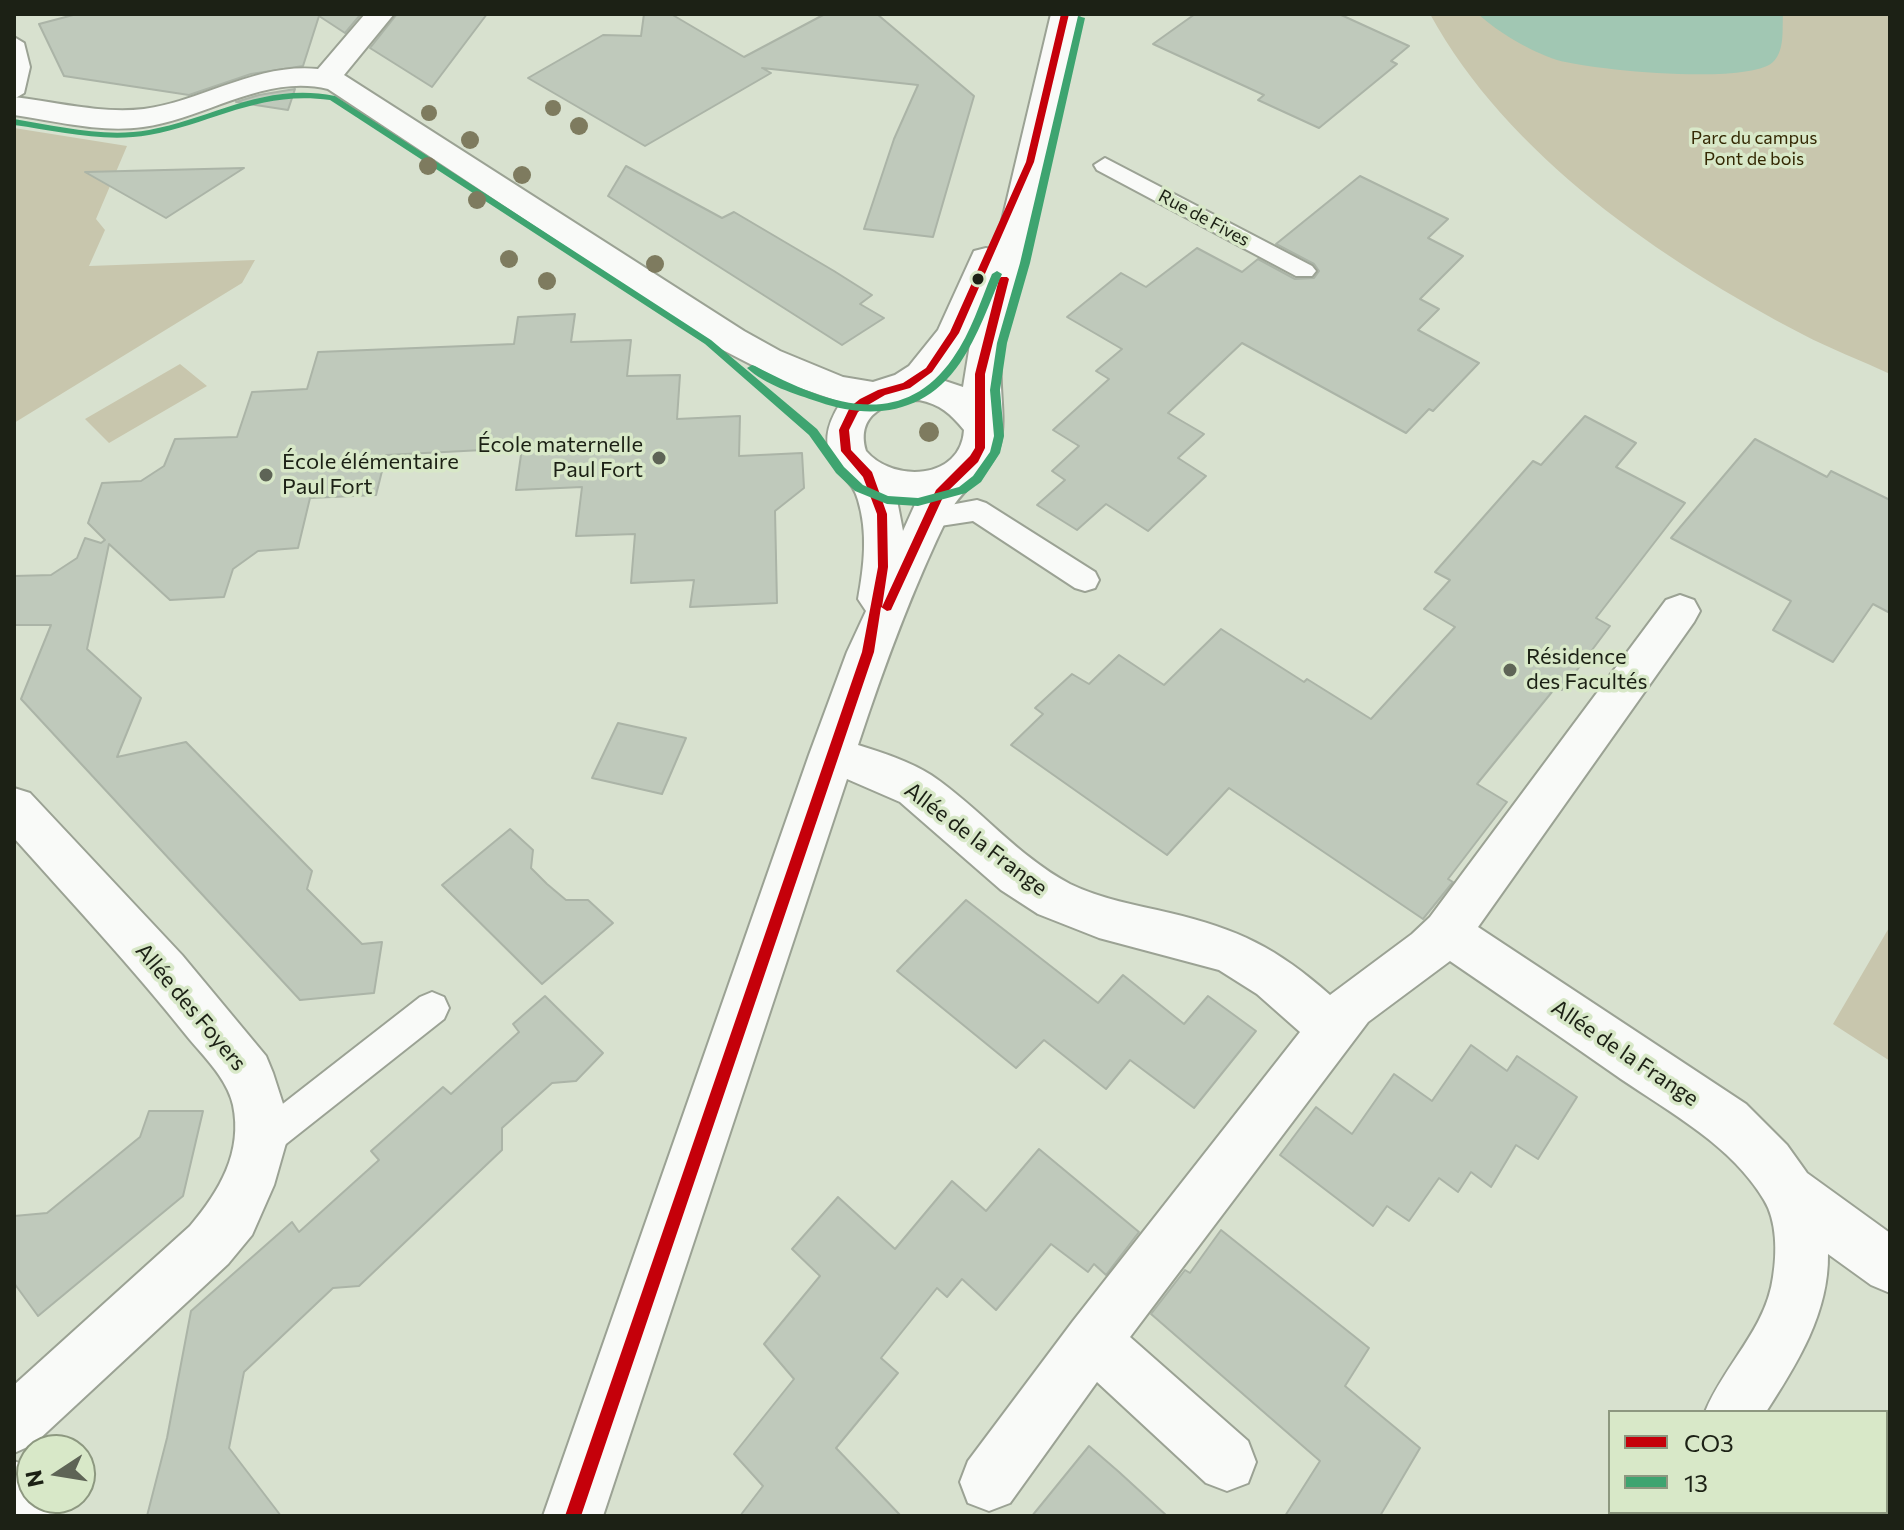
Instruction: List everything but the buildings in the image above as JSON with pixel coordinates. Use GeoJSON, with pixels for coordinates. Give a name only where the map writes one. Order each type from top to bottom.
{"type":"FeatureCollection","features":[{"type":"Feature","properties":{"kind":"street"},"geometry":{"type":"LineString","coordinates":[[326,78],[380,14]]}},
{"type":"Feature","properties":{"kind":"street"},"geometry":{"type":"LineString","coordinates":[[573,1516],[868,652],[940,493],[974,459],[983,436],[979,390],[986,340],[1009,259],[1065,14]]}},
{"type":"Feature","properties":{"kind":"street"},"geometry":{"type":"LineString","coordinates":[[14,106],[135,119],[162,115],[280,79],[309,75],[326,78],[339,83],[718,329],[812,382],[890,390],[923,386],[954,395],[966,403],[981,425]]}},
{"type":"Feature","properties":{"kind":"street"},"geometry":{"type":"LineString","coordinates":[[953,477],[916,486],[890,484],[857,463],[844,430],[854,410],[929,370],[954,333],[1030,162]]}},
{"type":"Feature","properties":{"kind":"street"},"geometry":{"type":"LineString","coordinates":[[718,329],[837,434],[881,503],[884,543],[880,592],[868,652]]}},
{"type":"Feature","properties":{"kind":"street"},"geometry":{"type":"LineString","coordinates":[[989,1482],[1093,1341],[1351,1006],[1429,950],[1447,932],[1680,611]]}},
{"type":"Feature","properties":{"kind":"street","name":"Allée de la Frange"},"geometry":{"type":"LineString","coordinates":[[831,755],[887,774],[914,788],[1025,881],[1052,898],[1111,921],[1206,944],[1238,956],[1265,971],[1332,1029]]}},
{"type":"Feature","properties":{"kind":"street","name":"Allée des Foyers"},"geometry":{"type":"LineString","coordinates":[[14,1424],[209,1245],[233,1216],[248,1185],[260,1143],[259,1107],[248,1073],[165,971],[18,817]]}},
{"type":"Feature","properties":{"kind":"street","name":"Allée de la Frange"},"geometry":{"type":"LineString","coordinates":[[1447,932],[1728,1122],[1756,1150],[1787,1191],[1890,1266]]}},
{"type":"Feature","properties":{"kind":"street","name":"Allée de la Frange"},"geometry":{"type":"LineString","coordinates":[[1734,1410],[1794,1307],[1802,1271],[1801,1237],[1787,1191]]}},
{"type":"Feature","properties":{"kind":"street"},"geometry":{"type":"LineString","coordinates":[[1093,1341],[1227,1462]]}},
{"type":"Feature","properties":{"kind":"street"},"geometry":{"type":"LineString","coordinates":[[14,1490],[28,1516]]}},
{"type":"Feature","properties":{"kind":"lane"},"geometry":{"type":"LineString","coordinates":[[14,43],[20,54],[19,80],[14,93]]}},
{"type":"Feature","properties":{"kind":"lane","name":"Rue de Fives"},"geometry":{"type":"LineString","coordinates":[[1105,165],[1304,271]]}},
{"type":"Feature","properties":{"kind":"lane"},"geometry":{"type":"LineString","coordinates":[[927,518],[977,510],[1085,580]]}},
{"type":"Feature","properties":{"kind":"lane"},"geometry":{"type":"LineString","coordinates":[[260,1143],[432,1008]]}},
{"type":"Feature","properties":{"kind":"green space","name":"Parc du campus Pont de bois"},"geometry":{"type":"Polygon","coordinates":[[[1430,14],[1890,14],[1890,374],[1813,339],[1749,305],[1643,238],[1592,200],[1501,113],[1462,65],[1430,14]]]}},
{"type":"Feature","properties":{"kind":"green space"},"geometry":{"type":"Polygon","coordinates":[[[14,128],[127,146],[96,219],[105,230],[89,266],[255,260],[242,283],[14,423],[14,128]]]}},
{"type":"Feature","properties":{"kind":"green space"},"geometry":{"type":"Polygon","coordinates":[[[180,364],[207,386],[109,443],[85,419],[180,364]]]}},
{"type":"Feature","properties":{"kind":"green space"},"geometry":{"type":"Polygon","coordinates":[[[1890,926],[1890,1061],[1833,1024],[1890,926]]]}},
{"type":"Feature","properties":{"kind":"shaded area"},"geometry":{"type":"Polygon","coordinates":[[[1478,14],[1783,14],[1782,39],[1778,56],[1760,69],[1736,73],[1670,74],[1602,68],[1557,60],[1515,41],[1478,14]]]}},
{"type":"Feature","properties":{"kind":"transit line","name":"CO3"},"geometry":{"type":"LineString","coordinates":[[573,1516],[868,652],[883,567],[882,514],[868,475],[846,451],[844,430],[854,410],[864,402],[882,392],[906,386],[929,370],[954,333],[1030,162],[1065,14]]}},
{"type":"Feature","properties":{"kind":"transit line","name":"13"},"geometry":{"type":"LineString","coordinates":[[14,122],[81,133],[131,135],[171,128],[262,99],[308,94],[332,98],[708,342],[813,432],[840,470],[859,488],[887,500],[918,502],[962,490],[977,479],[995,453],[999,436],[995,390],[1002,343],[1025,263],[1081,18]]}},
{"type":"Feature","properties":{"kind":"transit line","name":"13"},"geometry":{"type":"LineString","coordinates":[[752,368],[804,394],[831,403],[858,408],[884,408],[910,401],[933,387],[955,363],[973,331],[997,274]]}},
{"type":"Feature","properties":{"kind":"transit line","name":"CO3"},"geometry":{"type":"LineString","coordinates":[[887,607],[940,493],[974,459],[980,448],[980,374],[1004,279]]}},
{"type":"Feature","properties":{"kind":"place","name":"École maternelle Paul Fort"},"geometry":{"type":"Point","coordinates":[659,458]}},
{"type":"Feature","properties":{"kind":"place","name":"École élémentaire Paul Fort"},"geometry":{"type":"Point","coordinates":[266,475]}},
{"type":"Feature","properties":{"kind":"place","name":"Résidence des Facultés"},"geometry":{"type":"Point","coordinates":[1510,670]}}]}
